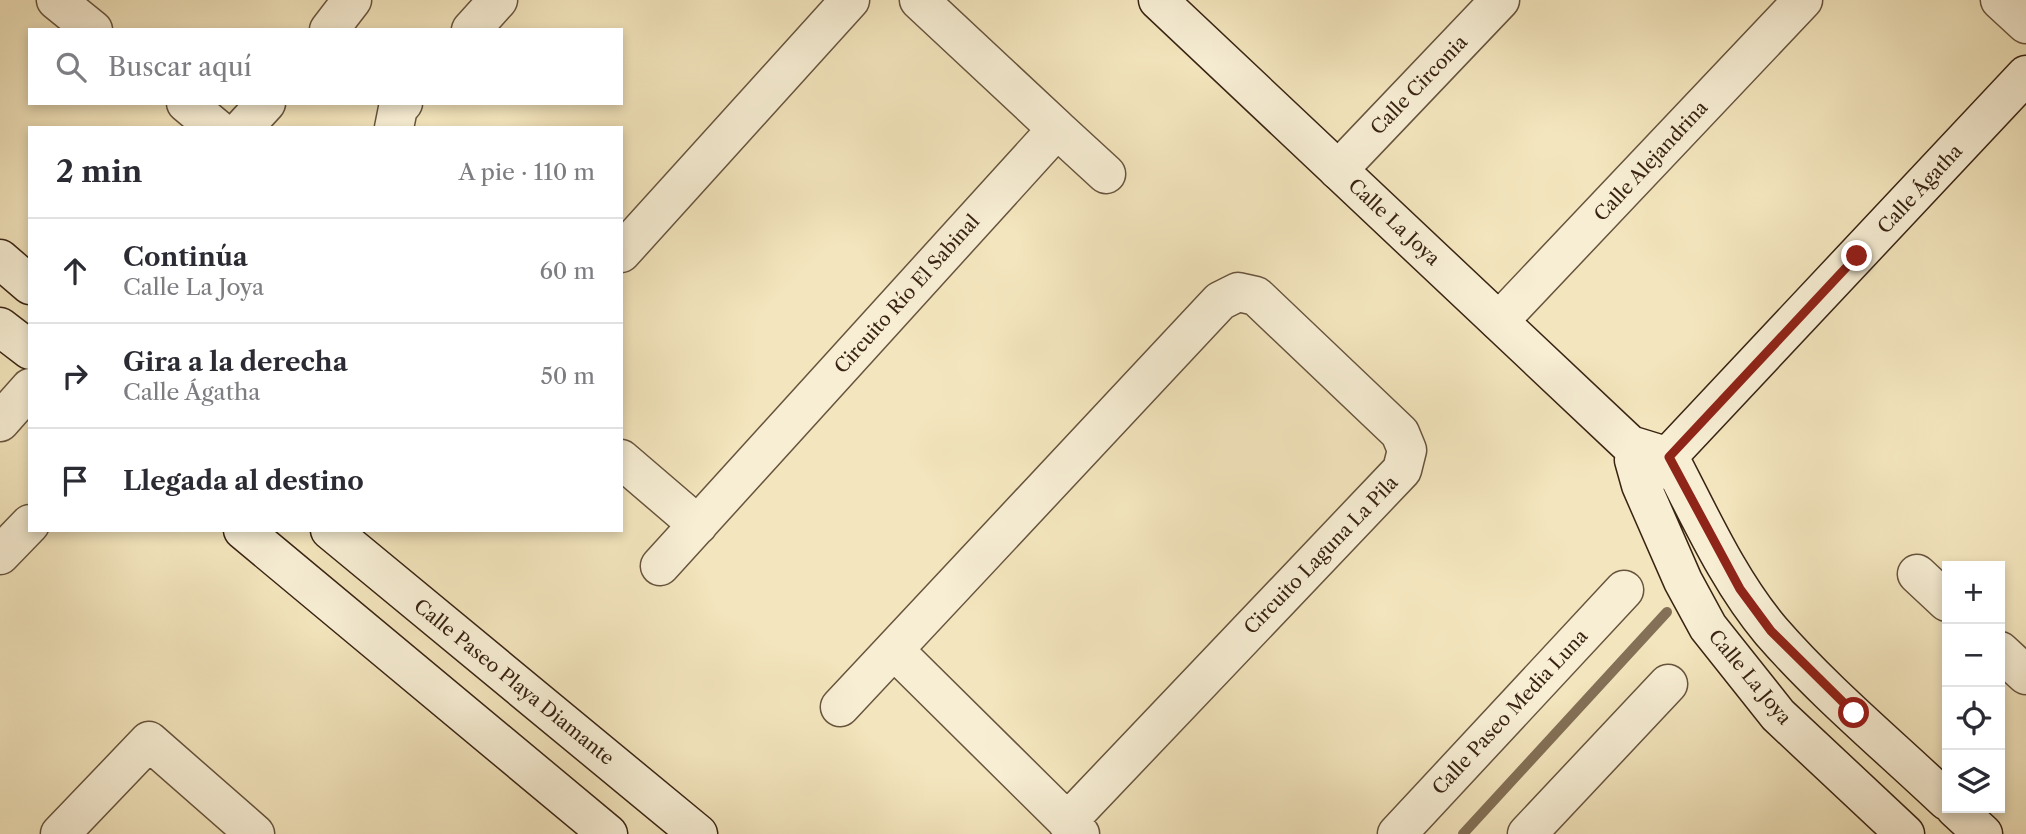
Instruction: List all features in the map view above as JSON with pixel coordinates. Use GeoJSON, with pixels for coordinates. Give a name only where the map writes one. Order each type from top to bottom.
{"type":"FeatureCollection","features":[{"type":"Feature","properties":{"kind":"street"},"geometry":{"type":"LineString","coordinates":[[56,0],[91,28]]}},
{"type":"Feature","properties":{"kind":"street"},"geometry":{"type":"LineString","coordinates":[[331,28],[352,0]]}},
{"type":"Feature","properties":{"kind":"street"},"geometry":{"type":"LineString","coordinates":[[473,28],[498,0]]}},
{"type":"Feature","properties":{"kind":"street"},"geometry":{"type":"LineString","coordinates":[[623,251],[850,0]]}},
{"type":"Feature","properties":{"kind":"street"},"geometry":{"type":"LineString","coordinates":[[919,0],[1106,174]]}},
{"type":"Feature","properties":{"kind":"street","name":"Calle Circonia"},"geometry":{"type":"LineString","coordinates":[[1338,170],[1500,0]]}},
{"type":"Feature","properties":{"kind":"street","name":"Calle Alejandrina"},"geometry":{"type":"LineString","coordinates":[[1499,321],[1803,0]]}},
{"type":"Feature","properties":{"kind":"street"},"geometry":{"type":"LineString","coordinates":[[2000,0],[2026,24]]}},
{"type":"Feature","properties":{"kind":"street","name":"Calle La Joya"},"geometry":{"type":"LineString","coordinates":[[1172,4],[1338,170],[1630,445],[1669,457]]}},
{"type":"Feature","properties":{"kind":"street","name":"Calle Ágatha"},"geometry":{"type":"LineString","coordinates":[[1642,485],[2026,75]]}},
{"type":"Feature","properties":{"kind":"street"},"geometry":{"type":"LineString","coordinates":[[188,105],[214,126]]}},
{"type":"Feature","properties":{"kind":"street"},"geometry":{"type":"LineString","coordinates":[[245,126],[264,105]]}},
{"type":"Feature","properties":{"kind":"street"},"geometry":{"type":"LineString","coordinates":[[394,126],[401,105]]}},
{"type":"Feature","properties":{"kind":"street","name":"Circuito Río El Sabinal"},"geometry":{"type":"LineString","coordinates":[[660,566],[1057,129]]}},
{"type":"Feature","properties":{"kind":"street"},"geometry":{"type":"LineString","coordinates":[[0,259],[28,283]]}},
{"type":"Feature","properties":{"kind":"street","name":"Circuito Laguna La Pila"},"geometry":{"type":"LineString","coordinates":[[840,707],[1220,301],[1238,292],[1256,296],[1399,433],[1407,450],[1402,470],[1073,828],[894,650]]}},
{"type":"Feature","properties":{"kind":"street"},"geometry":{"type":"LineString","coordinates":[[0,327],[28,348]]}},
{"type":"Feature","properties":{"kind":"street"},"geometry":{"type":"LineString","coordinates":[[0,422],[28,390]]}},
{"type":"Feature","properties":{"kind":"street","name":"Calle La Joya"},"geometry":{"type":"LineString","coordinates":[[1630,445],[1642,485],[1683,581],[1708,627],[1778,716],[1905,834]]}},
{"type":"Feature","properties":{"kind":"street"},"geometry":{"type":"LineString","coordinates":[[1669,457],[1740,589],[1771,631],[1942,796]]}},
{"type":"Feature","properties":{"kind":"street"},"geometry":{"type":"LineString","coordinates":[[623,461],[698,525]]}},
{"type":"Feature","properties":{"kind":"street"},"geometry":{"type":"LineString","coordinates":[[0,555],[28,526]]}},
{"type":"Feature","properties":{"kind":"street"},"geometry":{"type":"LineString","coordinates":[[245,532],[608,834]]}},
{"type":"Feature","properties":{"kind":"street","name":"Calle Paseo Playa Diamante"},"geometry":{"type":"LineString","coordinates":[[332,532],[698,834]]}},
{"type":"Feature","properties":{"kind":"street"},"geometry":{"type":"LineString","coordinates":[[1917,574],[1942,597]]}},
{"type":"Feature","properties":{"kind":"street","name":"Calle Paseo Media Luna"},"geometry":{"type":"LineString","coordinates":[[1397,834],[1624,590]]}},
{"type":"Feature","properties":{"kind":"street"},"geometry":{"type":"LineString","coordinates":[[2005,655],[2026,675]]}},
{"type":"Feature","properties":{"kind":"street"},"geometry":{"type":"LineString","coordinates":[[1527,834],[1668,684]]}},
{"type":"Feature","properties":{"kind":"street"},"geometry":{"type":"LineString","coordinates":[[60,834],[149,741],[255,834]]}},
{"type":"Feature","properties":{"kind":"street"},"geometry":{"type":"LineString","coordinates":[[1960,813],[1983,834]]}},
{"type":"Feature","properties":{"kind":"waterway"},"geometry":{"type":"LineString","coordinates":[[1463,834],[1667,612]]}},
{"type":"Feature","properties":{"kind":"route"},"geometry":{"type":"LineString","coordinates":[[1854,713],[1771,631],[1740,589],[1669,457],[1857,256]]}}]}
